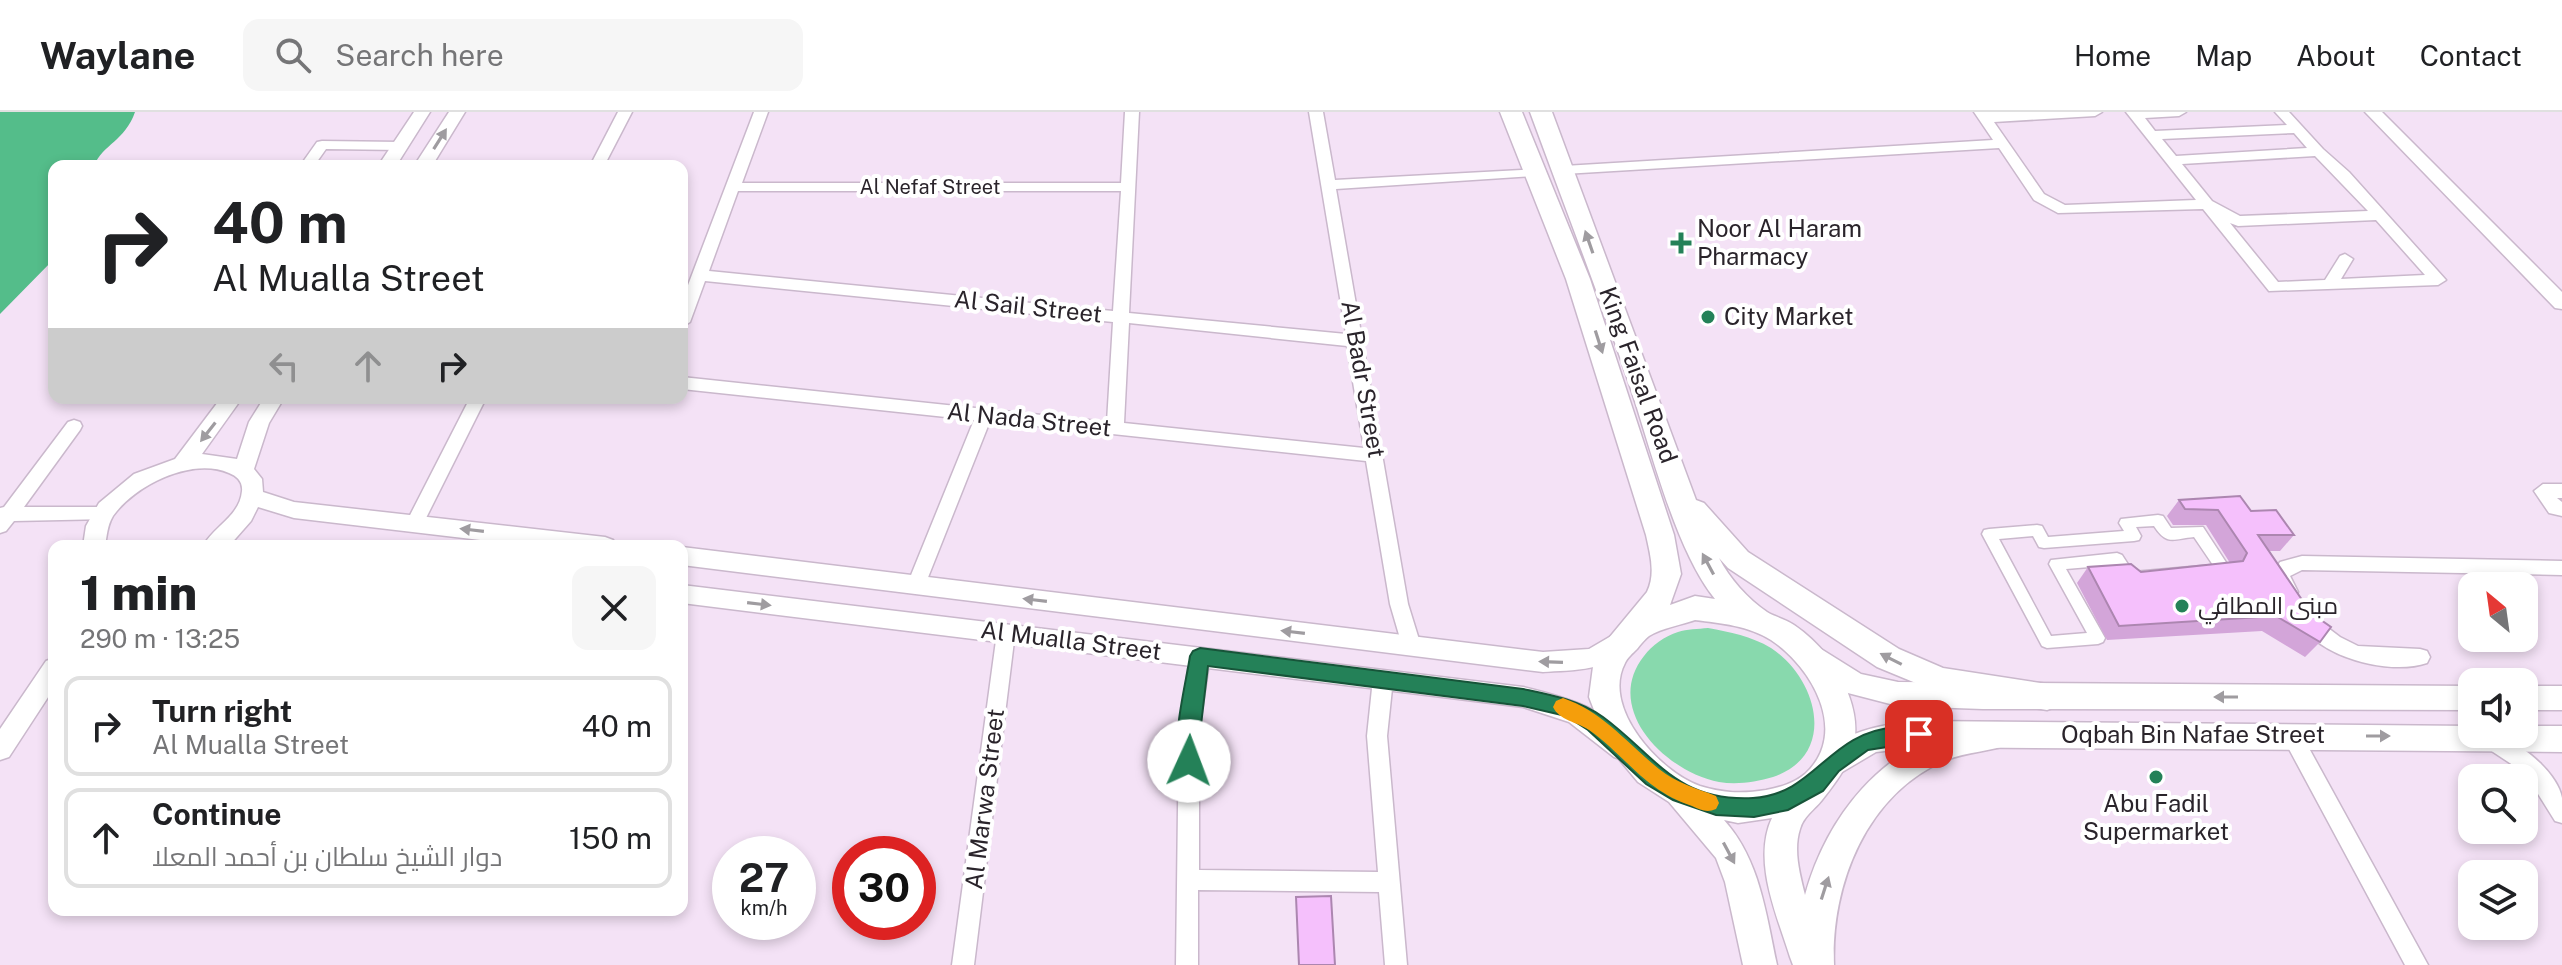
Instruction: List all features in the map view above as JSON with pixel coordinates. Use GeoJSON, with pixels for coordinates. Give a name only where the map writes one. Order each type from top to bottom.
{"type":"FeatureCollection","features":[{"type":"Feature","properties":{"kind":"main road","name":"King Faisal Road"},"geometry":{"type":"LineString","coordinates":[[1511,112],[1578,279],[1656,521],[1669,571],[1664,594],[1630,632]]}},
{"type":"Feature","properties":{"kind":"main road","name":"King Faisal Road"},"geometry":{"type":"LineString","coordinates":[[1541,112],[1680,489],[1693,532],[1714,577],[1731,597],[1760,621]]}},
{"type":"Feature","properties":{"kind":"main road"},"geometry":{"type":"LineString","coordinates":[[1680,489],[1717,540],[1738,560],[1888,658],[1940,680],[2047,697]]}},
{"type":"Feature","properties":{"kind":"main road"},"geometry":{"type":"LineString","coordinates":[[1810,965],[1783,871],[1783,831],[1791,810],[1824,775],[1842,735],[1839,704],[1824,673],[1800,646],[1760,621],[1728,611],[1695,608],[1664,613],[1630,632],[1607,664],[1603,695],[1612,727],[1632,758],[1680,793],[1716,805],[1754,808],[1788,800],[1824,775]]}},
{"type":"Feature","properties":{"kind":"main road","name":"Oqbah Bin Nafae Street"},"geometry":{"type":"LineString","coordinates":[[1800,646],[1854,684],[1898,694],[2458,698]]}},
{"type":"Feature","properties":{"kind":"main road"},"geometry":{"type":"LineString","coordinates":[[2263,697],[2288,736]]}},
{"type":"Feature","properties":{"kind":"main road"},"geometry":{"type":"LineString","coordinates":[[2538,698],[2562,698]]}},
{"type":"Feature","properties":{"kind":"main road"},"geometry":{"type":"LineString","coordinates":[[1817,965],[1816,929],[1823,890],[1840,849],[1868,805],[1898,775],[1928,754],[1951,745],[2001,734]]}},
{"type":"Feature","properties":{"kind":"main road","name":"Oqbah Bin Nafae Street"},"geometry":{"type":"LineString","coordinates":[[1824,775],[1861,743],[1883,737],[2001,734],[2458,737]]}},
{"type":"Feature","properties":{"kind":"main road","name":"Oqbah Bin Nafae Street"},"geometry":{"type":"LineString","coordinates":[[2538,738],[2559,739]]}},
{"type":"Feature","properties":{"kind":"main road"},"geometry":{"type":"LineString","coordinates":[[1680,793],[1729,849],[1742,882],[1760,965]]}},
{"type":"Feature","properties":{"kind":"street"},"geometry":{"type":"LineString","coordinates":[[391,160],[422,112]]}},
{"type":"Feature","properties":{"kind":"street"},"geometry":{"type":"LineString","coordinates":[[427,160],[457,112]]}},
{"type":"Feature","properties":{"kind":"street"},"geometry":{"type":"LineString","coordinates":[[600,160],[625,112]]}},
{"type":"Feature","properties":{"kind":"street"},"geometry":{"type":"LineString","coordinates":[[688,306],[761,112]]}},
{"type":"Feature","properties":{"kind":"street"},"geometry":{"type":"LineString","coordinates":[[1115,429],[1132,112]]}},
{"type":"Feature","properties":{"kind":"street","name":"Al Badr Street"},"geometry":{"type":"LineString","coordinates":[[1316,112],[1399,604],[1411,646]]}},
{"type":"Feature","properties":{"kind":"street"},"geometry":{"type":"LineString","coordinates":[[1983,115],[2095,112]]}},
{"type":"Feature","properties":{"kind":"street"},"geometry":{"type":"LineString","coordinates":[[2134,113],[2179,112]]}},
{"type":"Feature","properties":{"kind":"street"},"geometry":{"type":"LineString","coordinates":[[2134,113],[2274,287],[2438,280],[2344,175],[2282,112]]}},
{"type":"Feature","properties":{"kind":"street"},"geometry":{"type":"LineString","coordinates":[[2373,112],[2562,303]]}},
{"type":"Feature","properties":{"kind":"street"},"geometry":{"type":"LineString","coordinates":[[1983,115],[2039,197],[2063,210],[2207,204],[2238,221],[2380,215]]}},
{"type":"Feature","properties":{"kind":"street"},"geometry":{"type":"LineString","coordinates":[[2152,135],[2297,129]]}},
{"type":"Feature","properties":{"kind":"street"},"geometry":{"type":"LineString","coordinates":[[1564,170],[2003,144]]}},
{"type":"Feature","properties":{"kind":"street"},"geometry":{"type":"LineString","coordinates":[[311,160],[322,145],[401,146]]}},
{"type":"Feature","properties":{"kind":"street"},"geometry":{"type":"LineString","coordinates":[[2172,160],[2318,152]]}},
{"type":"Feature","properties":{"kind":"street"},"geometry":{"type":"LineString","coordinates":[[1328,185],[1533,172]]}},
{"type":"Feature","properties":{"kind":"street","name":"Al Nefaf Street"},"geometry":{"type":"LineString","coordinates":[[733,187],[1128,187]]}},
{"type":"Feature","properties":{"kind":"street"},"geometry":{"type":"LineString","coordinates":[[2330,285],[2345,259]]}},
{"type":"Feature","properties":{"kind":"street","name":"Al Sail Street"},"geometry":{"type":"LineString","coordinates":[[700,275],[1356,341]]}},
{"type":"Feature","properties":{"kind":"street","name":"Al Nada Street"},"geometry":{"type":"LineString","coordinates":[[688,384],[1376,456]]}},
{"type":"Feature","properties":{"kind":"street"},"geometry":{"type":"LineString","coordinates":[[182,465],[228,404]]}},
{"type":"Feature","properties":{"kind":"street"},"geometry":{"type":"LineString","coordinates":[[243,471],[259,422],[270,404]]}},
{"type":"Feature","properties":{"kind":"street"},"geometry":{"type":"LineString","coordinates":[[415,523],[475,404]]}},
{"type":"Feature","properties":{"kind":"street"},"geometry":{"type":"LineString","coordinates":[[916,585],[984,415]]}},
{"type":"Feature","properties":{"kind":"street"},"geometry":{"type":"LineString","coordinates":[[3,518],[74,426]]}},
{"type":"Feature","properties":{"kind":"street"},"geometry":{"type":"LineString","coordinates":[[94,540],[94,530],[103,514],[137,484],[182,465],[206,461],[227,463],[243,471],[252,482],[253,497],[246,514],[221,540]]}},
{"type":"Feature","properties":{"kind":"street"},"geometry":{"type":"LineString","coordinates":[[2562,491],[2543,491],[2555,508],[2562,509]]}},
{"type":"Feature","properties":{"kind":"street"},"geometry":{"type":"LineString","coordinates":[[253,497],[294,510],[555,540]]}},
{"type":"Feature","properties":{"kind":"street"},"geometry":{"type":"LineString","coordinates":[[3,518],[103,514]]}},
{"type":"Feature","properties":{"kind":"street"},"geometry":{"type":"LineString","coordinates":[[2158,520],[2167,534],[2198,531],[2224,570],[2129,578],[2117,559],[2056,564],[2098,638],[2047,642],[1989,534],[2037,530],[2044,543],[2134,536],[2126,523],[2158,520]]}},
{"type":"Feature","properties":{"kind":"street","name":"Al Mualla Street"},"geometry":{"type":"LineString","coordinates":[[688,557],[1411,646],[1570,662],[1593,658],[1630,632]]}},
{"type":"Feature","properties":{"kind":"street"},"geometry":{"type":"LineString","coordinates":[[2420,657],[2371,658],[2339,649],[2303,615],[2280,576],[2286,567],[2302,563],[2562,568]]}},
{"type":"Feature","properties":{"kind":"street","name":"Al Mualla Street"},"geometry":{"type":"LineString","coordinates":[[688,595],[1523,697],[1570,709],[1596,723],[1632,758]]}},
{"type":"Feature","properties":{"kind":"street","name":"Al Marwa Street"},"geometry":{"type":"LineString","coordinates":[[963,965],[1006,633]]}},
{"type":"Feature","properties":{"kind":"street"},"geometry":{"type":"LineString","coordinates":[[1187,965],[1189,731],[1200,656]]}},
{"type":"Feature","properties":{"kind":"street"},"geometry":{"type":"LineString","coordinates":[[0,749],[48,677]]}},
{"type":"Feature","properties":{"kind":"street"},"geometry":{"type":"LineString","coordinates":[[1383,679],[1377,736],[1396,965]]}},
{"type":"Feature","properties":{"kind":"street"},"geometry":{"type":"LineString","coordinates":[[2288,736],[2417,965]]}},
{"type":"Feature","properties":{"kind":"street"},"geometry":{"type":"LineString","coordinates":[[2532,764],[2532,757],[2538,750],[2559,739]]}},
{"type":"Feature","properties":{"kind":"street"},"geometry":{"type":"LineString","coordinates":[[2502,748],[2527,764]]}},
{"type":"Feature","properties":{"kind":"street"},"geometry":{"type":"LineString","coordinates":[[2538,776],[2562,814]]}},
{"type":"Feature","properties":{"kind":"street"},"geometry":{"type":"LineString","coordinates":[[1188,880],[1390,882]]}},
{"type":"Feature","properties":{"kind":"shaded area"},"geometry":{"type":"Polygon","coordinates":[[[0,112],[135,112],[126,130],[97,160],[48,160],[48,265],[0,314],[0,112]]]}},
{"type":"Feature","properties":{"kind":"shaded area"},"geometry":{"type":"Polygon","coordinates":[[[1708,628],[1740,635],[1771,648],[1800,678],[1814,716],[1813,735],[1807,752],[1794,766],[1760,780],[1719,782],[1679,766],[1646,735],[1635,717],[1631,697],[1633,676],[1644,656],[1673,634],[1708,628]]]}},
{"type":"Feature","properties":{"kind":"building"},"geometry":{"type":"Polygon","coordinates":[[[2240,496],[2251,511],[2276,510],[2294,535],[2258,535],[2311,613],[2331,627],[2320,642],[2276,616],[2119,626],[2088,567],[2131,564],[2141,572],[2243,561],[2247,553],[2218,510],[2185,509],[2179,500],[2240,496]]]}},
{"type":"Feature","properties":{"kind":"building"},"geometry":{"type":"Polygon","coordinates":[[[1331,896],[1335,965],[1299,965],[1296,897],[1331,896]]]}},
{"type":"Feature","properties":{"kind":"slow traffic"},"geometry":{"type":"LineString","coordinates":[[1563,707],[1596,723],[1654,777],[1680,793],[1708,803]]}},
{"type":"Feature","properties":{"kind":"place","name":"Noor Al Haram Pharmacy"},"geometry":{"type":"Point","coordinates":[1681,243]}},
{"type":"Feature","properties":{"kind":"place","name":"City Market"},"geometry":{"type":"Point","coordinates":[1708,317]}},
{"type":"Feature","properties":{"kind":"place","name":"مبنى المطافي"},"geometry":{"type":"Point","coordinates":[2182,606]}},
{"type":"Feature","properties":{"kind":"place","name":"Abu Fadil Supermarket"},"geometry":{"type":"Point","coordinates":[2156,777]}},
{"type":"Feature","properties":{"kind":"route"},"geometry":{"type":"LineString","coordinates":[[1189,761],[1189,731],[1200,656],[1523,697],[1570,709],[1596,723],[1654,777],[1680,793],[1716,805],[1754,808],[1788,800],[1816,784],[1832,765],[1861,743],[1883,737],[1919,734]]}}]}
